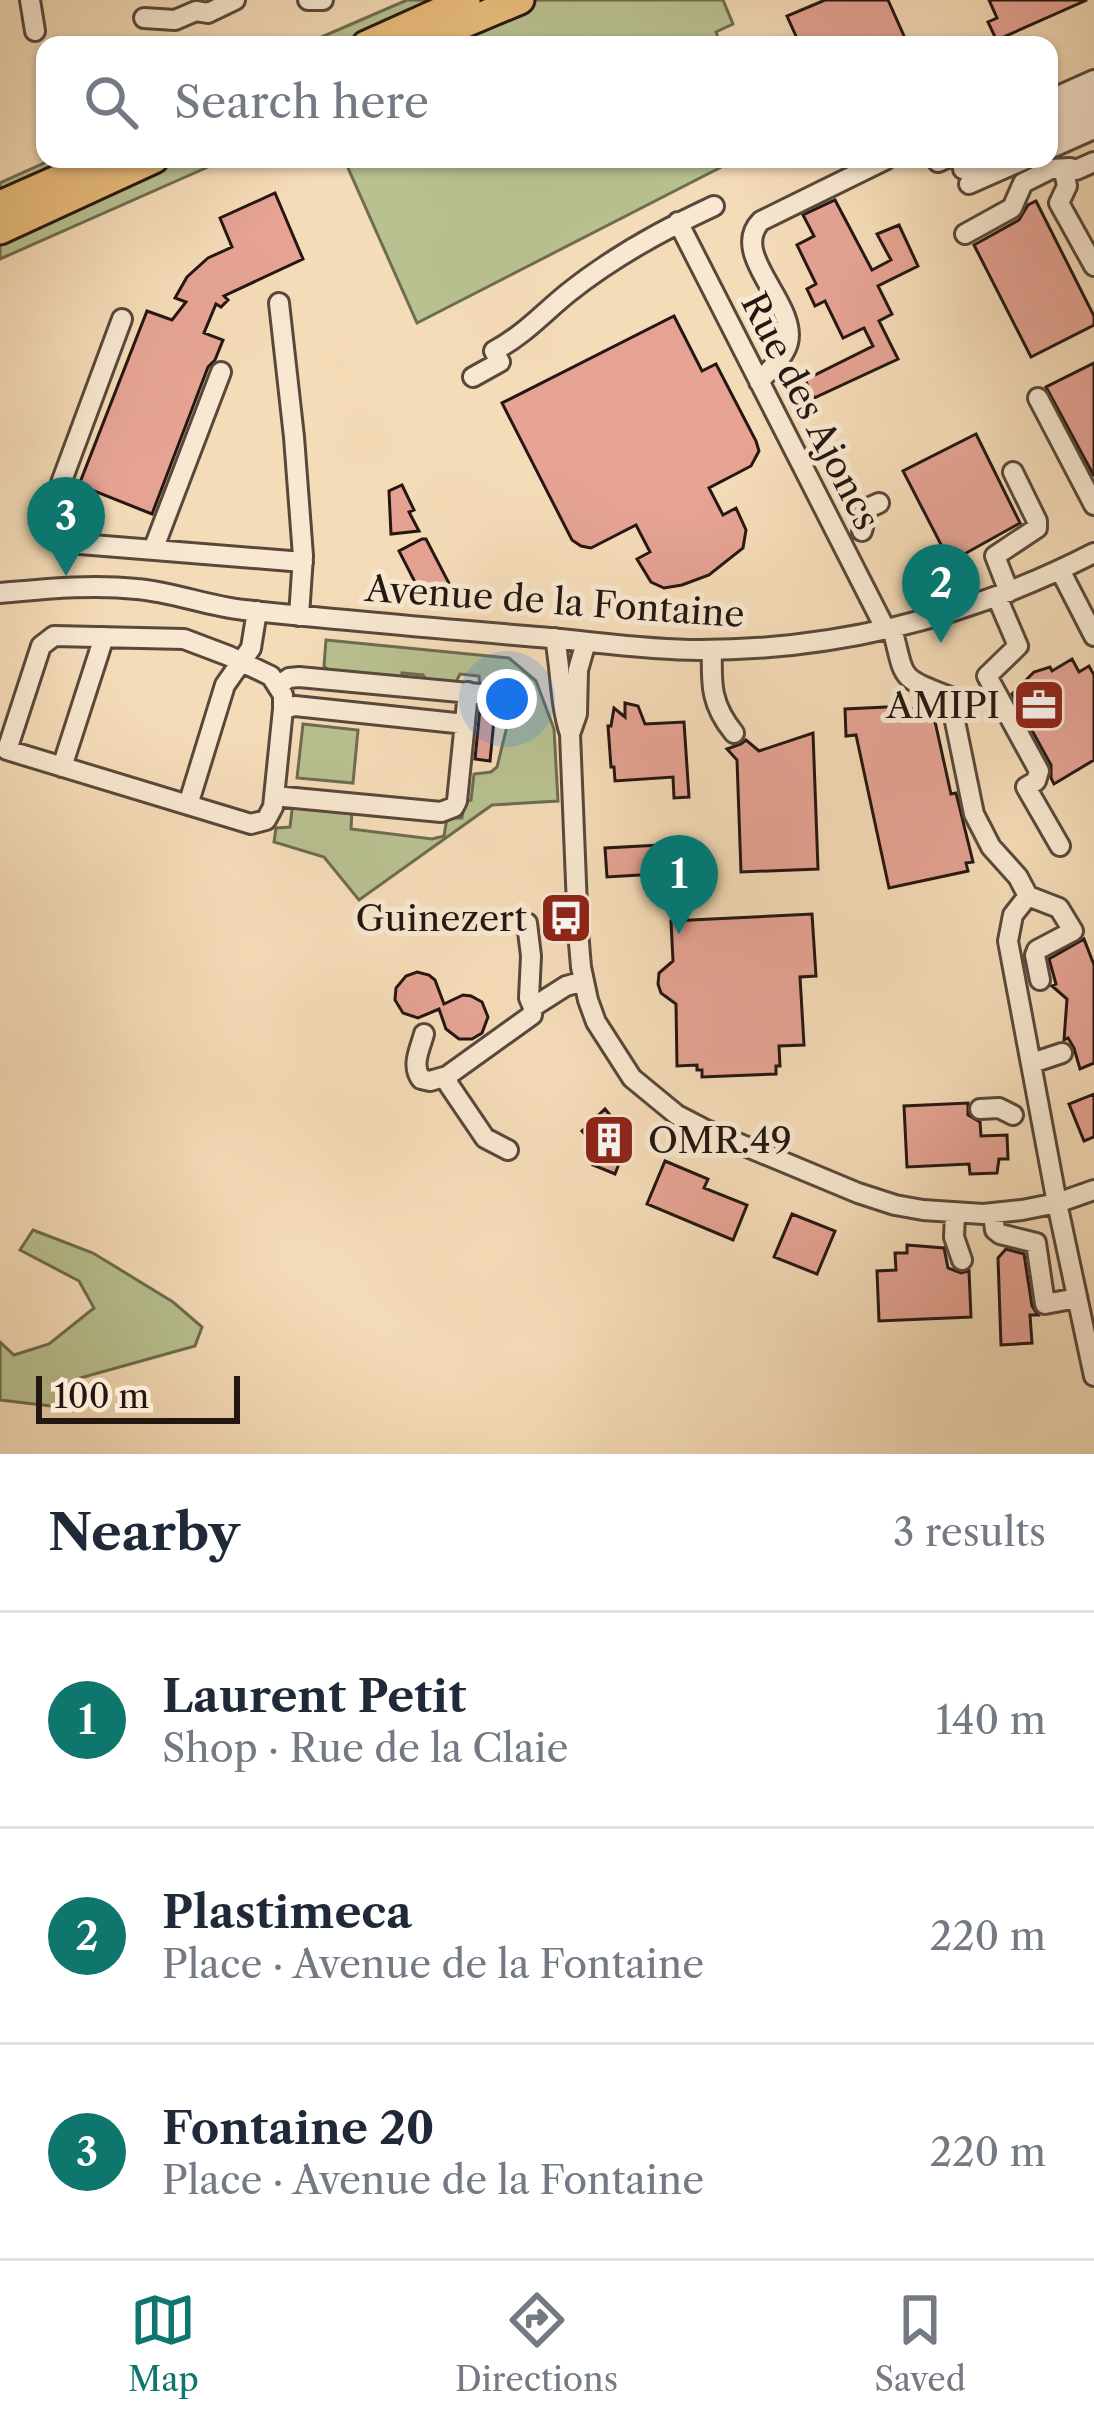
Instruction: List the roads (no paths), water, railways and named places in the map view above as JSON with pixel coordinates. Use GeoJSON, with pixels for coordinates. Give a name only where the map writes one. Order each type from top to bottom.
{"type":"FeatureCollection","features":[{"type":"Feature","properties":{"kind":"highway"},"geometry":{"type":"LineString","coordinates":[[386,36],[466,0]]}},
{"type":"Feature","properties":{"kind":"highway"},"geometry":{"type":"LineString","coordinates":[[435,36],[508,6]]}},
{"type":"Feature","properties":{"kind":"highway"},"geometry":{"type":"LineString","coordinates":[[0,206],[84,168]]}},
{"type":"Feature","properties":{"kind":"highway"},"geometry":{"type":"LineString","coordinates":[[0,230],[134,168]]}},
{"type":"Feature","properties":{"kind":"street"},"geometry":{"type":"LineString","coordinates":[[30,0],[35,31]]}},
{"type":"Feature","properties":{"kind":"street"},"geometry":{"type":"LineString","coordinates":[[144,18],[175,20],[196,11],[208,13],[235,0]]}},
{"type":"Feature","properties":{"kind":"street"},"geometry":{"type":"LineString","coordinates":[[308,0],[323,0]]}},
{"type":"Feature","properties":{"kind":"street"},"geometry":{"type":"LineString","coordinates":[[508,6],[540,0]]}},
{"type":"Feature","properties":{"kind":"street"},"geometry":{"type":"LineString","coordinates":[[1058,98],[1094,80]]}},
{"type":"Feature","properties":{"kind":"street"},"geometry":{"type":"LineString","coordinates":[[1058,101],[1094,94]]}},
{"type":"Feature","properties":{"kind":"street"},"geometry":{"type":"LineString","coordinates":[[1058,127],[1094,111]]}},
{"type":"Feature","properties":{"kind":"street"},"geometry":{"type":"LineString","coordinates":[[1058,145],[1094,129]]}},
{"type":"Feature","properties":{"kind":"street"},"geometry":{"type":"LineString","coordinates":[[965,234],[1012,208],[1023,183],[1051,169],[1076,170],[1094,162]]}},
{"type":"Feature","properties":{"kind":"street"},"geometry":{"type":"LineString","coordinates":[[759,382],[785,350],[789,334],[751,248],[754,228],[869,168]]}},
{"type":"Feature","properties":{"kind":"street"},"geometry":{"type":"LineString","coordinates":[[1070,168],[1060,203],[1094,266]]}},
{"type":"Feature","properties":{"kind":"street"},"geometry":{"type":"LineString","coordinates":[[473,376],[500,362],[494,351],[521,336],[612,260],[714,206]]}},
{"type":"Feature","properties":{"kind":"street","name":"Rue des Ajoncs"},"geometry":{"type":"LineString","coordinates":[[678,223],[889,629],[901,670],[908,678],[950,697],[974,814],[991,847],[1028,896],[1059,908],[1073,931],[1036,950],[1043,980],[1017,988]]}},
{"type":"Feature","properties":{"kind":"street"},"geometry":{"type":"LineString","coordinates":[[279,303],[303,562],[299,616]]}},
{"type":"Feature","properties":{"kind":"street"},"geometry":{"type":"LineString","coordinates":[[122,319],[61,483],[58,508],[64,536],[80,544],[303,562]]}},
{"type":"Feature","properties":{"kind":"street"},"geometry":{"type":"LineString","coordinates":[[153,550],[221,372]]}},
{"type":"Feature","properties":{"kind":"street"},"geometry":{"type":"LineString","coordinates":[[1038,398],[1094,505]]}},
{"type":"Feature","properties":{"kind":"street"},"geometry":{"type":"LineString","coordinates":[[1013,472],[1037,521],[1036,528],[995,556],[1018,646],[987,676],[1040,771],[1026,788],[1060,845]]}},
{"type":"Feature","properties":{"kind":"street"},"geometry":{"type":"LineString","coordinates":[[841,541],[866,533],[868,508],[879,503]]}},
{"type":"Feature","properties":{"kind":"street","name":"Avenue de la Fontaine"},"geometry":{"type":"LineString","coordinates":[[0,593],[138,589],[215,607],[299,616],[712,650],[788,645],[889,629],[958,611],[1094,553]]}},
{"type":"Feature","properties":{"kind":"street"},"geometry":{"type":"LineString","coordinates":[[1060,570],[1087,606],[1094,636]]}},
{"type":"Feature","properties":{"kind":"street"},"geometry":{"type":"LineString","coordinates":[[188,805],[225,686],[255,637],[257,611]]}},
{"type":"Feature","properties":{"kind":"street"},"geometry":{"type":"LineString","coordinates":[[54,636],[184,639],[242,662],[279,685],[283,709],[271,814],[259,824],[7,750],[40,646],[54,636]]}},
{"type":"Feature","properties":{"kind":"street"},"geometry":{"type":"LineString","coordinates":[[62,767],[104,637]]}},
{"type":"Feature","properties":{"kind":"street"},"geometry":{"type":"LineString","coordinates":[[555,638],[563,714],[570,734],[584,981],[596,1022],[622,1064],[651,1096],[677,1115],[895,1205],[955,1214],[993,1213],[1057,1203],[1094,1190]]}},
{"type":"Feature","properties":{"kind":"street"},"geometry":{"type":"LineString","coordinates":[[570,734],[586,642]]}},
{"type":"Feature","properties":{"kind":"street"},"geometry":{"type":"LineString","coordinates":[[712,650],[718,714],[734,733]]}},
{"type":"Feature","properties":{"kind":"street"},"geometry":{"type":"LineString","coordinates":[[279,685],[299,676],[513,697]]}},
{"type":"Feature","properties":{"kind":"street"},"geometry":{"type":"LineString","coordinates":[[274,796],[448,810],[457,801],[468,692]]}},
{"type":"Feature","properties":{"kind":"street"},"geometry":{"type":"LineString","coordinates":[[283,709],[295,706],[465,724]]}},
{"type":"Feature","properties":{"kind":"street"},"geometry":{"type":"LineString","coordinates":[[1028,896],[1013,915],[1008,933],[1094,1376]]}},
{"type":"Feature","properties":{"kind":"street"},"geometry":{"type":"LineString","coordinates":[[424,1034],[416,1072],[430,1081],[447,1076],[532,1015],[527,923]]}},
{"type":"Feature","properties":{"kind":"street"},"geometry":{"type":"LineString","coordinates":[[533,1006],[584,981]]}},
{"type":"Feature","properties":{"kind":"street"},"geometry":{"type":"LineString","coordinates":[[1032,1063],[1062,1053]]}},
{"type":"Feature","properties":{"kind":"street"},"geometry":{"type":"LineString","coordinates":[[447,1076],[484,1138],[508,1150]]}},
{"type":"Feature","properties":{"kind":"street"},"geometry":{"type":"LineString","coordinates":[[980,1109],[999,1108],[1013,1115]]}},
{"type":"Feature","properties":{"kind":"street"},"geometry":{"type":"LineString","coordinates":[[993,1213],[1000,1234],[1036,1243],[1046,1304],[1076,1298]]}},
{"type":"Feature","properties":{"kind":"street"},"geometry":{"type":"LineString","coordinates":[[955,1214],[953,1232],[962,1260]]}},
{"type":"Feature","properties":{"kind":"place","name":"Fontaine 20"},"geometry":{"type":"Point","coordinates":[66,576]}},
{"type":"Feature","properties":{"kind":"place","name":"Plastimeca"},"geometry":{"type":"Point","coordinates":[941,643]}},
{"type":"Feature","properties":{"kind":"place","name":"AMIPI"},"geometry":{"type":"Point","coordinates":[1039,705]}},
{"type":"Feature","properties":{"kind":"place","name":"Guinezert"},"geometry":{"type":"Point","coordinates":[566,918]}},
{"type":"Feature","properties":{"kind":"place","name":"Laurent Petit"},"geometry":{"type":"Point","coordinates":[679,934]}},
{"type":"Feature","properties":{"kind":"place","name":"OMR.49"},"geometry":{"type":"Point","coordinates":[609,1140]}}]}
